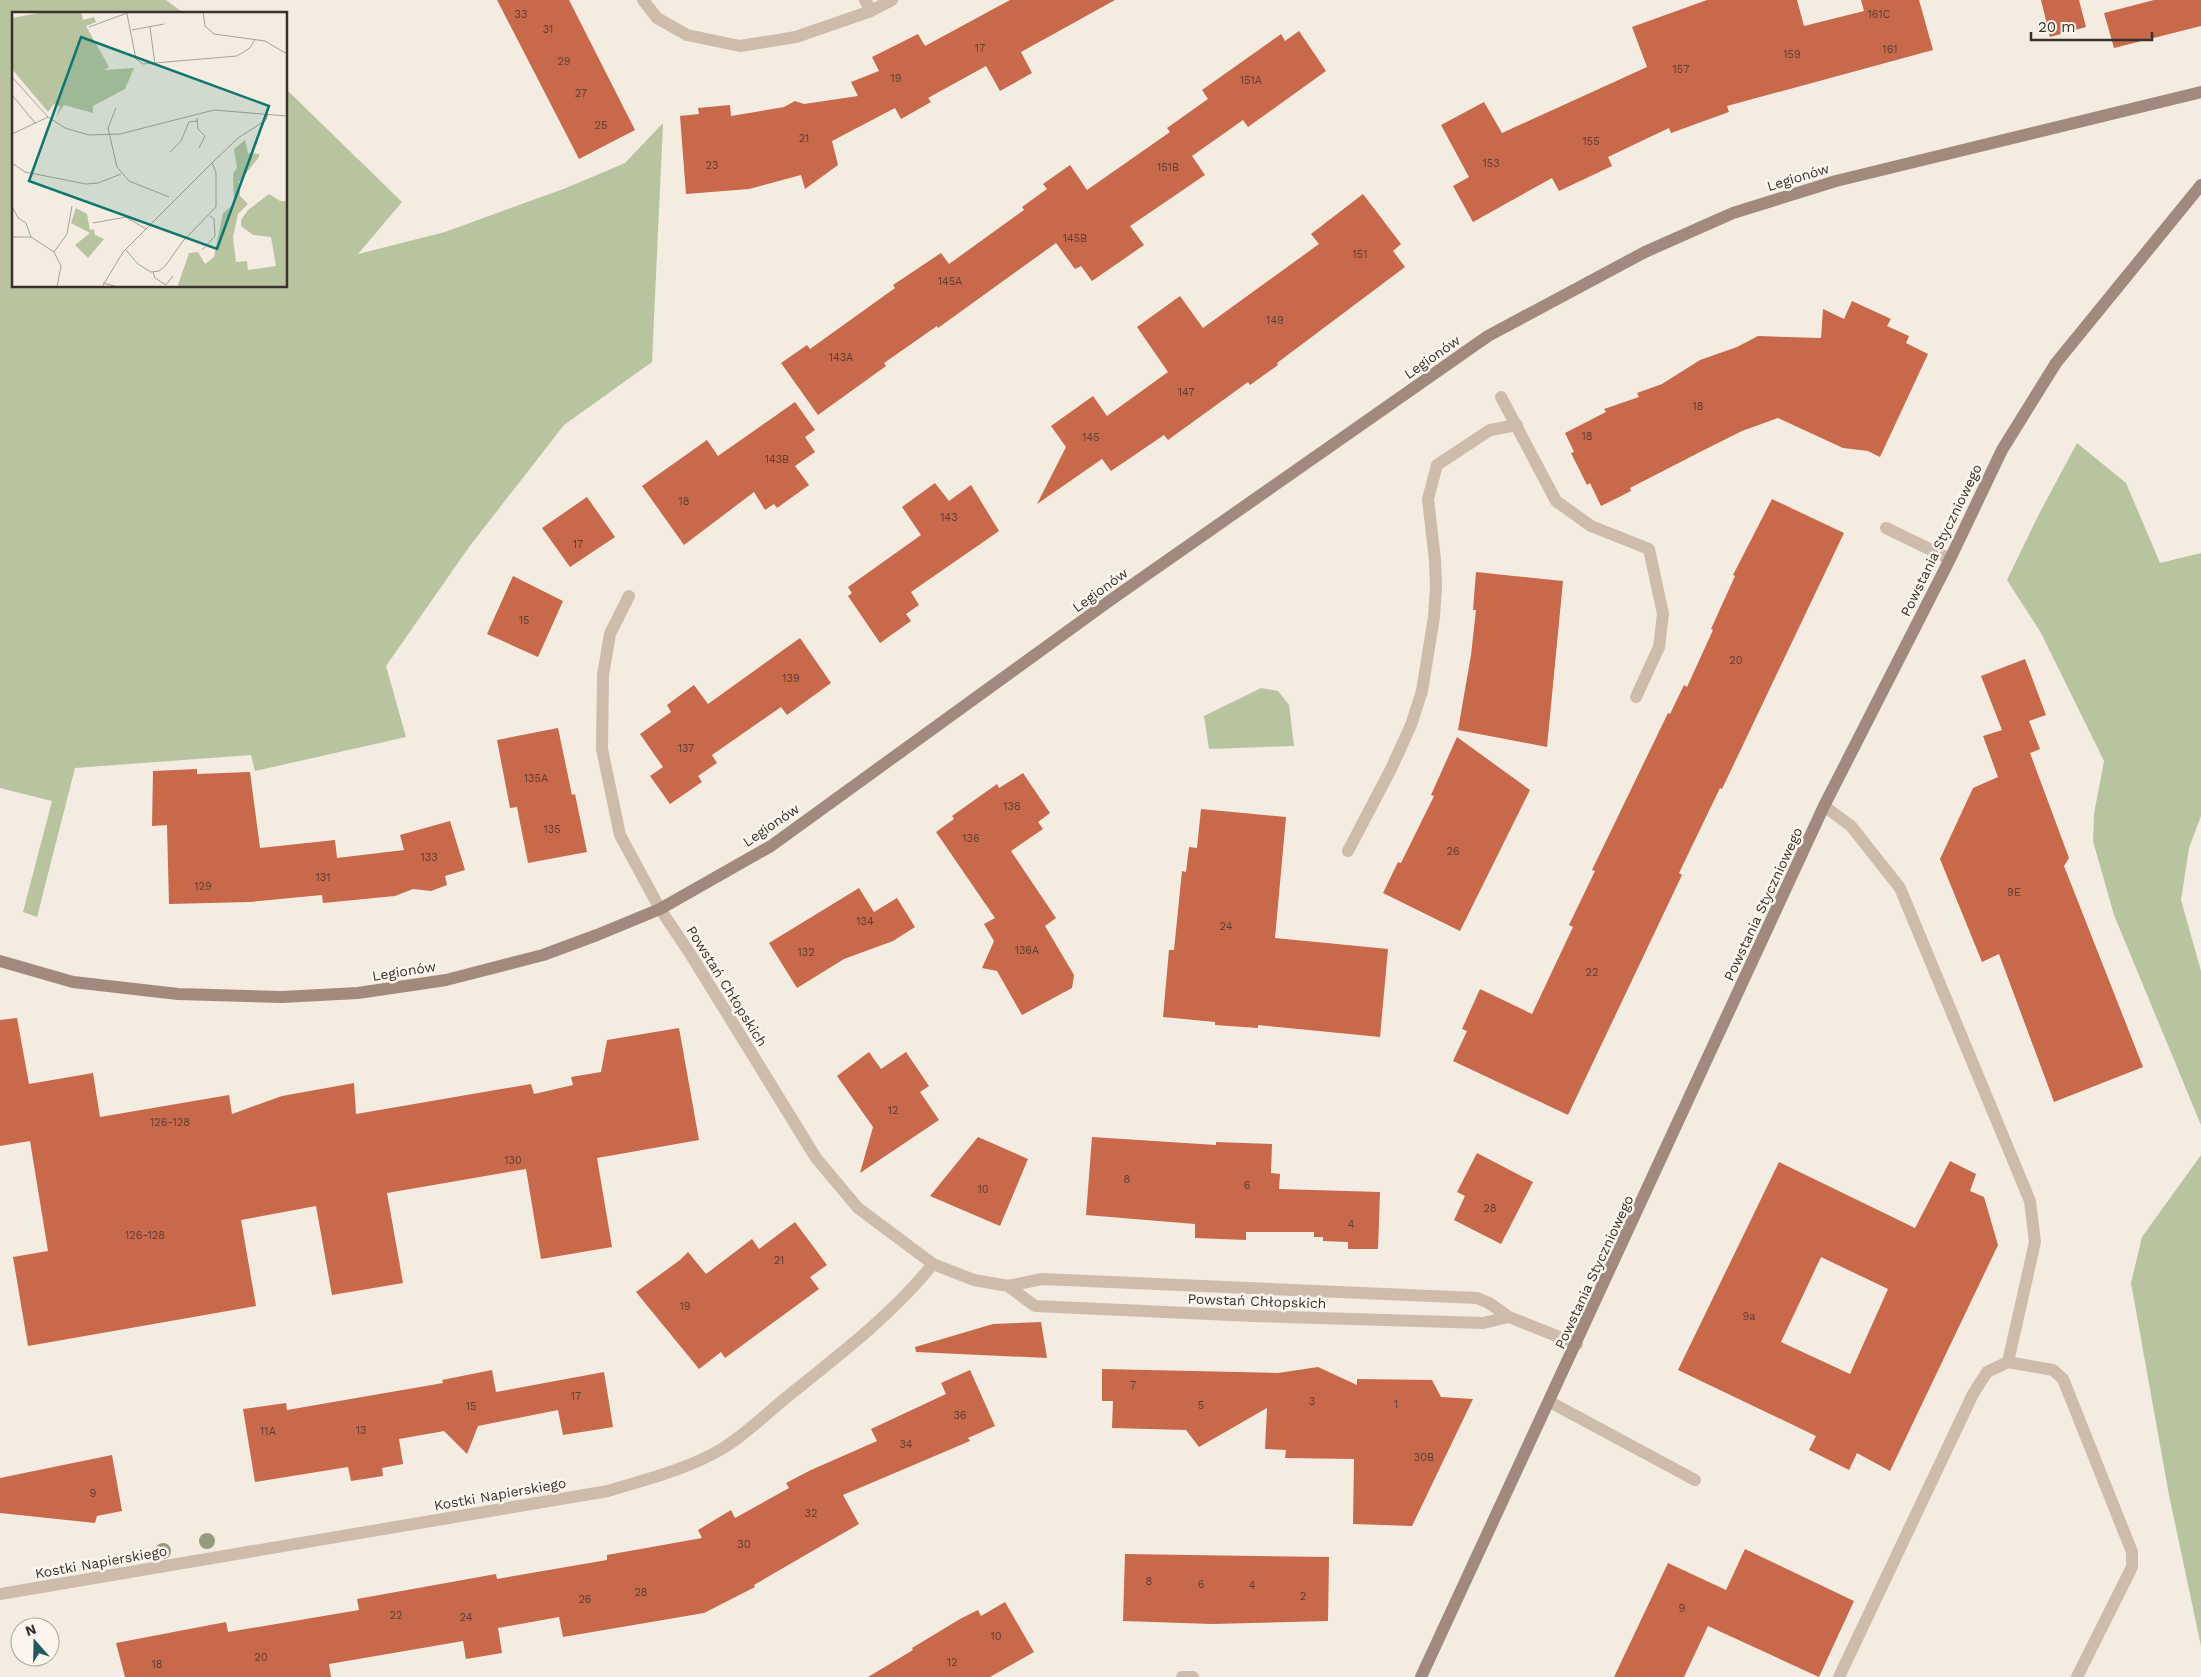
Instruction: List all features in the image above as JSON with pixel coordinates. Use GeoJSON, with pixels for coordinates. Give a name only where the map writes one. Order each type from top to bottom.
{"type":"FeatureCollection","features":[{"type":"Feature","properties":{"kind":"street"},"geometry":{"type":"LineString","coordinates":[[643,0],[657,18],[687,35],[740,46],[796,37],[868,6],[892,0]]}},
{"type":"Feature","properties":{"kind":"street","name":"Legionów"},"geometry":{"type":"LineString","coordinates":[[0,961],[73,982],[178,994],[282,997],[358,993],[446,980],[543,955],[660,909],[770,846],[1112,599],[1488,336],[1593,280],[1646,252],[1733,213],[1827,184],[2201,92]]}},
{"type":"Feature","properties":{"kind":"street","name":"Powstania Styczniowego"},"geometry":{"type":"LineString","coordinates":[[1422,1677],[1824,806],[1950,560],[2002,450],[2056,363],[2201,185]]}},
{"type":"Feature","properties":{"kind":"street"},"geometry":{"type":"LineString","coordinates":[[1501,397],[1556,501],[1591,526],[1649,549],[1663,614],[1659,647],[1636,697]]}},
{"type":"Feature","properties":{"kind":"street"},"geometry":{"type":"LineString","coordinates":[[1348,851],[1391,769],[1411,725],[1422,691],[1434,617],[1436,560],[1428,499],[1437,465],[1490,430],[1517,425]]}},
{"type":"Feature","properties":{"kind":"street"},"geometry":{"type":"LineString","coordinates":[[1886,528],[1950,560]]}},
{"type":"Feature","properties":{"kind":"street","name":"Powstań Chłopskich"},"geometry":{"type":"LineString","coordinates":[[629,596],[610,634],[603,675],[602,749],[620,835],[660,909],[691,955],[816,1158],[858,1208],[933,1264],[974,1280],[1008,1286],[1042,1279],[1477,1298],[1489,1303],[1510,1317],[1577,1344]]}},
{"type":"Feature","properties":{"kind":"street"},"geometry":{"type":"LineString","coordinates":[[1824,806],[1851,826],[1900,888],[2030,1201],[2035,1242],[2008,1362]]}},
{"type":"Feature","properties":{"kind":"street","name":"Kostki Napierskiego"},"geometry":{"type":"LineString","coordinates":[[0,1594],[608,1491],[662,1475],[695,1463],[726,1446],[808,1380],[910,1293],[933,1264]]}},
{"type":"Feature","properties":{"kind":"street","name":"Powstań Chłopskich"},"geometry":{"type":"LineString","coordinates":[[1008,1286],[1036,1306],[1253,1316],[1483,1323],[1510,1317]]}},
{"type":"Feature","properties":{"kind":"street"},"geometry":{"type":"LineString","coordinates":[[1839,1677],[1973,1394],[1987,1372],[2008,1362],[2053,1370],[2063,1379],[2132,1552],[2132,1568],[2077,1677]]}},
{"type":"Feature","properties":{"kind":"street"},"geometry":{"type":"LineString","coordinates":[[1550,1402],[1695,1480]]}},
{"type":"Feature","properties":{"kind":"street"},"geometry":{"type":"LineString","coordinates":[[1182,1677],[1193,1677]]}},
{"type":"Feature","properties":{"kind":"green space"},"geometry":{"type":"Polygon","coordinates":[[[0,0],[166,0],[182,12],[12,12],[12,288],[288,288],[288,91],[402,202],[358,254],[445,232],[566,188],[625,163],[663,123],[652,362],[564,425],[469,547],[386,666],[406,737],[255,771],[251,755],[75,768],[37,917],[23,912],[52,801],[0,788],[0,0]]]}},
{"type":"Feature","properties":{"kind":"green space"},"geometry":{"type":"Polygon","coordinates":[[[2077,443],[2126,483],[2160,563],[2201,553],[2201,816],[2189,848],[2181,900],[2201,971],[2201,1125],[2114,915],[2093,841],[2094,814],[2104,761],[2041,633],[2007,580],[2039,514],[2077,443]]]}},
{"type":"Feature","properties":{"kind":"green space"},"geometry":{"type":"Polygon","coordinates":[[[1261,688],[1278,691],[1289,705],[1294,746],[1209,749],[1204,716],[1261,688]]]}},
{"type":"Feature","properties":{"kind":"green space"},"geometry":{"type":"Polygon","coordinates":[[[2201,1155],[2201,1646],[2169,1495],[2131,1283],[2142,1237],[2201,1155]]]}},
{"type":"Feature","properties":{"kind":"building"},"geometry":{"type":"Polygon","coordinates":[[[497,0],[569,0],[635,130],[579,159],[497,0]]]}},
{"type":"Feature","properties":{"kind":"building"},"geometry":{"type":"Polygon","coordinates":[[[1010,0],[1115,0],[1021,52],[1032,73],[1000,91],[986,66],[928,98],[931,102],[901,119],[895,108],[832,141],[838,165],[805,189],[801,175],[749,189],[686,194],[680,116],[699,114],[698,108],[730,105],[731,116],[784,107],[795,101],[804,104],[858,96],[851,82],[879,71],[872,57],[918,34],[925,46],[1010,0]]]}},
{"type":"Feature","properties":{"kind":"building"},"geometry":{"type":"Polygon","coordinates":[[[1707,0],[1797,0],[1804,26],[1864,11],[1861,0],[1919,0],[1933,50],[1727,106],[1729,112],[1671,133],[1669,128],[1608,157],[1612,166],[1559,191],[1552,178],[1473,222],[1453,186],[1469,177],[1441,125],[1484,102],[1502,133],[1647,67],[1632,27],[1707,0]]]}},
{"type":"Feature","properties":{"kind":"building"},"geometry":{"type":"Polygon","coordinates":[[[2041,0],[2079,0],[2086,27],[2050,37],[2041,0]]]}},
{"type":"Feature","properties":{"kind":"building"},"geometry":{"type":"Polygon","coordinates":[[[2154,0],[2201,0],[2201,26],[2114,48],[2104,13],[2154,0]]]}},
{"type":"Feature","properties":{"kind":"building"},"geometry":{"type":"Polygon","coordinates":[[[1299,31],[1326,71],[1248,127],[1243,120],[1192,156],[1205,175],[1130,226],[1144,245],[1092,281],[1081,266],[1075,269],[1056,243],[938,328],[937,326],[884,363],[886,366],[818,415],[781,363],[807,345],[810,349],[895,288],[893,285],[941,253],[949,264],[1024,210],[1022,207],[1047,189],[1043,184],[1070,165],[1087,190],[1170,132],[1167,128],[1208,99],[1202,90],[1281,34],[1285,41],[1299,31]]]}},
{"type":"Feature","properties":{"kind":"building"},"geometry":{"type":"Polygon","coordinates":[[[1363,194],[1401,244],[1393,251],[1405,267],[1277,363],[1278,365],[1250,385],[1248,382],[1168,440],[1164,435],[1111,471],[1102,459],[1037,504],[1066,447],[1051,426],[1093,396],[1107,416],[1168,372],[1137,327],[1180,296],[1203,328],[1319,244],[1311,234],[1363,194]]]}},
{"type":"Feature","properties":{"kind":"building"},"geometry":{"type":"Polygon","coordinates":[[[1852,301],[1891,319],[1887,326],[1909,336],[1906,343],[1928,354],[1880,457],[1868,451],[1843,448],[1778,418],[1742,431],[1630,488],[1631,491],[1601,506],[1590,483],[1587,485],[1571,453],[1574,452],[1565,433],[1606,412],[1604,409],[1639,397],[1637,393],[1662,384],[1700,360],[1737,347],[1758,336],[1821,338],[1823,309],[1844,319],[1852,301]]]}},
{"type":"Feature","properties":{"kind":"building"},"geometry":{"type":"Polygon","coordinates":[[[795,402],[815,430],[805,437],[815,452],[795,466],[809,485],[777,508],[774,504],[765,510],[754,492],[684,545],[642,486],[707,440],[718,456],[795,402]]]}},
{"type":"Feature","properties":{"kind":"building"},"geometry":{"type":"Polygon","coordinates":[[[935,483],[949,501],[971,485],[999,531],[911,592],[919,605],[906,614],[911,621],[880,643],[848,596],[852,593],[848,587],[921,535],[902,507],[935,483]]]}},
{"type":"Feature","properties":{"kind":"building"},"geometry":{"type":"Polygon","coordinates":[[[587,497],[615,537],[570,567],[542,528],[587,497]]]}},
{"type":"Feature","properties":{"kind":"building"},"geometry":{"type":"Polygon","coordinates":[[[1772,499],[1844,533],[1722,789],[1720,788],[1679,873],[1682,875],[1568,1115],[1453,1061],[1467,1031],[1462,1029],[1480,989],[1532,1014],[1573,927],[1569,925],[1595,871],[1592,870],[1668,713],[1670,714],[1684,685],[1687,687],[1713,630],[1711,629],[1735,576],[1733,575],[1772,499]]]}},
{"type":"Feature","properties":{"kind":"building"},"geometry":{"type":"Polygon","coordinates":[[[1476,572],[1563,581],[1547,747],[1458,730],[1471,655],[1476,610],[1473,610],[1476,572]]]}},
{"type":"Feature","properties":{"kind":"building"},"geometry":{"type":"Polygon","coordinates":[[[513,576],[563,601],[538,657],[487,634],[513,576]]]}},
{"type":"Feature","properties":{"kind":"building"},"geometry":{"type":"Polygon","coordinates":[[[800,638],[831,683],[787,715],[781,707],[712,755],[717,763],[698,776],[702,782],[670,804],[650,776],[663,767],[640,734],[671,712],[667,705],[694,685],[708,704],[800,638]]]}},
{"type":"Feature","properties":{"kind":"building"},"geometry":{"type":"Polygon","coordinates":[[[2025,659],[2046,715],[2029,721],[2040,749],[2030,753],[2069,858],[2064,866],[2143,1067],[2054,1102],[1999,954],[1982,962],[1940,859],[1973,788],[1998,777],[1983,736],[2002,730],[1981,676],[2025,659]]]}},
{"type":"Feature","properties":{"kind":"building"},"geometry":{"type":"Polygon","coordinates":[[[558,728],[572,795],[575,794],[587,852],[528,863],[517,807],[510,808],[497,740],[558,728]]]}},
{"type":"Feature","properties":{"kind":"building"},"geometry":{"type":"Polygon","coordinates":[[[1457,737],[1530,790],[1460,931],[1383,893],[1398,862],[1401,863],[1434,796],[1431,795],[1457,737]]]}},
{"type":"Feature","properties":{"kind":"building"},"geometry":{"type":"Polygon","coordinates":[[[197,769],[197,774],[250,772],[260,848],[335,840],[337,858],[404,850],[400,835],[450,821],[465,870],[445,876],[447,885],[431,891],[413,889],[395,896],[323,903],[322,895],[250,902],[169,904],[167,825],[152,826],[153,771],[197,769]]]}},
{"type":"Feature","properties":{"kind":"building"},"geometry":{"type":"Polygon","coordinates":[[[1023,773],[1050,813],[1038,822],[1043,829],[1011,851],[1056,918],[1045,926],[1074,975],[1072,988],[1022,1015],[997,971],[982,968],[994,941],[984,924],[995,918],[936,832],[954,819],[952,816],[997,784],[999,788],[1023,773]]]}},
{"type":"Feature","properties":{"kind":"building"},"geometry":{"type":"Polygon","coordinates":[[[1201,809],[1286,817],[1275,938],[1388,949],[1380,1037],[1258,1025],[1258,1028],[1215,1025],[1215,1022],[1163,1017],[1169,950],[1174,950],[1182,871],[1186,872],[1189,847],[1197,848],[1201,809]]]}},
{"type":"Feature","properties":{"kind":"building"},"geometry":{"type":"Polygon","coordinates":[[[859,888],[874,912],[897,898],[915,927],[893,941],[844,959],[797,988],[769,943],[859,888]]]}},
{"type":"Feature","properties":{"kind":"building"},"geometry":{"type":"Polygon","coordinates":[[[17,1018],[29,1084],[93,1073],[100,1117],[229,1095],[232,1114],[282,1096],[354,1083],[356,1114],[531,1084],[534,1094],[573,1085],[571,1077],[601,1072],[607,1040],[679,1028],[699,1140],[597,1158],[612,1247],[541,1259],[526,1169],[387,1193],[403,1283],[332,1295],[316,1206],[241,1220],[256,1306],[28,1346],[13,1257],[48,1251],[30,1141],[0,1146],[0,1020],[17,1018]]]}},
{"type":"Feature","properties":{"kind":"building"},"geometry":{"type":"Polygon","coordinates":[[[869,1052],[881,1069],[906,1052],[929,1086],[920,1092],[939,1120],[860,1173],[873,1127],[837,1076],[869,1052]]]}},
{"type":"Feature","properties":{"kind":"building"},"geometry":{"type":"Polygon","coordinates":[[[978,1137],[1028,1159],[1000,1226],[930,1196],[978,1137]]]}},
{"type":"Feature","properties":{"kind":"building"},"geometry":{"type":"Polygon","coordinates":[[[1092,1137],[1216,1145],[1216,1142],[1272,1144],[1271,1173],[1280,1174],[1279,1189],[1380,1192],[1378,1249],[1348,1249],[1348,1242],[1323,1241],[1323,1237],[1314,1237],[1314,1232],[1246,1232],[1246,1240],[1195,1238],[1195,1224],[1086,1215],[1092,1137]]]}},
{"type":"Feature","properties":{"kind":"building"},"geometry":{"type":"Polygon","coordinates":[[[1477,1153],[1533,1182],[1501,1244],[1454,1220],[1465,1196],[1457,1192],[1477,1153]]]}},
{"type":"Feature","properties":{"kind":"building"},"geometry":{"type":"Polygon","coordinates":[[[1950,1161],[1976,1174],[1970,1191],[1984,1197],[1998,1245],[1890,1471],[1857,1453],[1849,1470],[1809,1450],[1816,1436],[1678,1370],[1779,1162],[1915,1228],[1950,1161]],[[1821,1257],[1781,1342],[1850,1374],[1888,1289],[1821,1257]]]}},
{"type":"Feature","properties":{"kind":"building"},"geometry":{"type":"Polygon","coordinates":[[[795,1222],[827,1265],[810,1277],[819,1289],[725,1358],[721,1352],[699,1369],[636,1292],[688,1252],[706,1274],[752,1239],[759,1249],[795,1222]]]}},
{"type":"Feature","properties":{"kind":"building"},"geometry":{"type":"Polygon","coordinates":[[[1041,1322],[1047,1358],[916,1352],[915,1347],[993,1324],[1041,1322]]]}},
{"type":"Feature","properties":{"kind":"building"},"geometry":{"type":"Polygon","coordinates":[[[1318,1367],[1357,1385],[1357,1379],[1432,1380],[1441,1397],[1473,1399],[1412,1526],[1353,1524],[1354,1459],[1285,1458],[1286,1450],[1265,1449],[1267,1408],[1199,1447],[1186,1430],[1112,1428],[1113,1401],[1102,1401],[1102,1369],[1278,1373],[1318,1367]]]}},
{"type":"Feature","properties":{"kind":"building"},"geometry":{"type":"Polygon","coordinates":[[[492,1370],[496,1392],[604,1372],[613,1427],[563,1435],[558,1410],[478,1426],[467,1454],[444,1431],[399,1439],[403,1464],[382,1468],[383,1476],[351,1481],[348,1467],[255,1482],[243,1409],[286,1403],[287,1410],[443,1383],[442,1380],[492,1370]]]}},
{"type":"Feature","properties":{"kind":"building"},"geometry":{"type":"Polygon","coordinates":[[[970,1370],[995,1426],[968,1438],[970,1441],[843,1495],[859,1524],[754,1585],[755,1587],[704,1613],[563,1637],[559,1617],[498,1628],[502,1653],[466,1659],[463,1641],[329,1664],[331,1677],[125,1677],[116,1643],[226,1622],[228,1632],[359,1610],[357,1599],[496,1574],[497,1579],[607,1560],[607,1555],[702,1538],[698,1530],[731,1510],[735,1518],[789,1488],[786,1483],[877,1441],[871,1429],[946,1394],[941,1383],[970,1370]]]}},
{"type":"Feature","properties":{"kind":"building"},"geometry":{"type":"Polygon","coordinates":[[[112,1455],[122,1511],[97,1516],[95,1523],[0,1513],[0,1478],[112,1455]]]}},
{"type":"Feature","properties":{"kind":"building"},"geometry":{"type":"Polygon","coordinates":[[[1745,1549],[1854,1601],[1819,1677],[1708,1626],[1684,1677],[1614,1677],[1668,1563],[1726,1590],[1745,1549]]]}},
{"type":"Feature","properties":{"kind":"building"},"geometry":{"type":"Polygon","coordinates":[[[1125,1554],[1329,1557],[1328,1621],[1212,1624],[1123,1621],[1125,1554]]]}},
{"type":"Feature","properties":{"kind":"building"},"geometry":{"type":"Polygon","coordinates":[[[1005,1602],[1034,1652],[990,1677],[868,1677],[960,1619],[978,1610],[981,1616],[1005,1602]]]}}]}
